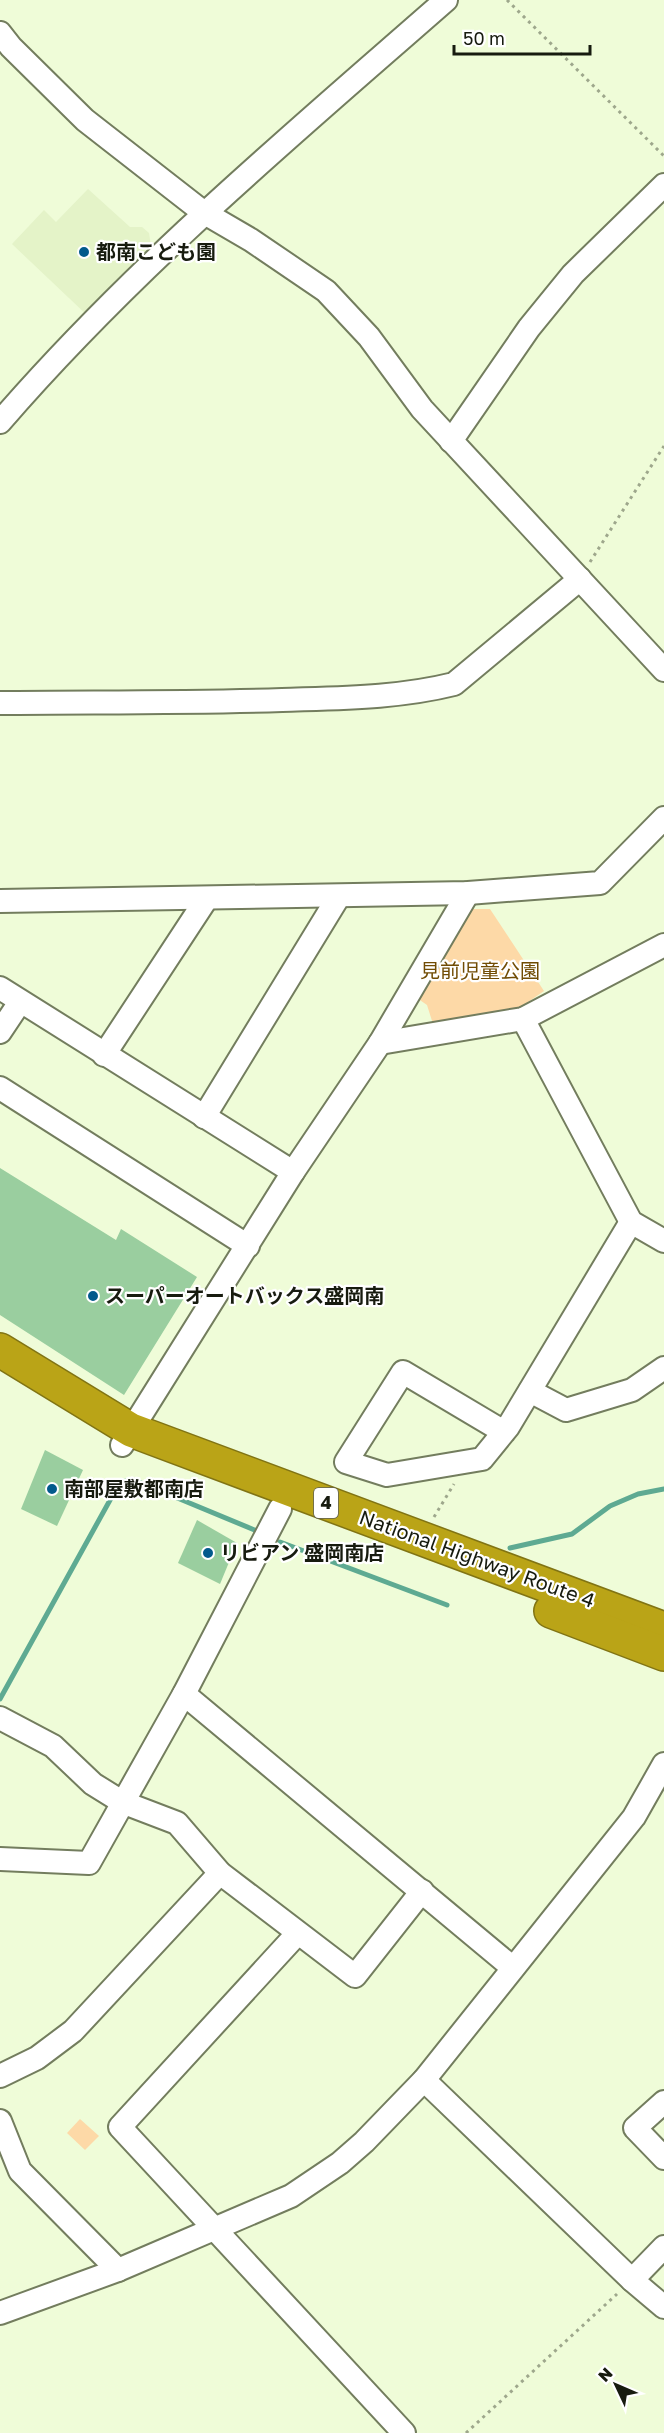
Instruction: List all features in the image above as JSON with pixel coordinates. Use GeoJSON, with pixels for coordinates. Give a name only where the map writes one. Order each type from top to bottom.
{"type":"FeatureCollection","features":[{"type":"Feature","properties":{"kind":"highway","name":"National Highway Route 4"},"geometry":{"type":"LineString","coordinates":[[0,1350],[127,1437],[421,1538],[664,1629]]}},
{"type":"Feature","properties":{"kind":"highway","name":"National Highway Route 4"},"geometry":{"type":"LineString","coordinates":[[0,1376],[280,1509],[664,1654]]}},
{"type":"Feature","properties":{"kind":"street"},"geometry":{"type":"LineString","coordinates":[[0,423],[34,382],[203,212],[446,0]]}},
{"type":"Feature","properties":{"kind":"street"},"geometry":{"type":"LineString","coordinates":[[0,33],[11,47],[85,120],[203,212],[251,240],[326,291],[369,337],[422,409],[664,670]]}},
{"type":"Feature","properties":{"kind":"street"},"geometry":{"type":"LineString","coordinates":[[451,441],[530,328],[573,274],[664,185]]}},
{"type":"Feature","properties":{"kind":"street"},"geometry":{"type":"LineString","coordinates":[[0,703],[216,702],[354,697],[428,690],[454,684],[580,579]]}},
{"type":"Feature","properties":{"kind":"street"},"geometry":{"type":"LineString","coordinates":[[0,902],[468,893],[600,883],[664,818]]}},
{"type":"Feature","properties":{"kind":"street"},"geometry":{"type":"LineString","coordinates":[[127,1437],[293,1172],[380,1043],[468,893]]}},
{"type":"Feature","properties":{"kind":"street"},"geometry":{"type":"LineString","coordinates":[[204,1116],[339,896]]}},
{"type":"Feature","properties":{"kind":"street"},"geometry":{"type":"LineString","coordinates":[[104,1055],[207,898]]}},
{"type":"Feature","properties":{"kind":"street"},"geometry":{"type":"LineString","coordinates":[[380,1043],[523,1019],[664,945]]}},
{"type":"Feature","properties":{"kind":"street"},"geometry":{"type":"LineString","coordinates":[[0,988],[293,1172]]}},
{"type":"Feature","properties":{"kind":"street"},"geometry":{"type":"LineString","coordinates":[[0,1032],[20,1002]]}},
{"type":"Feature","properties":{"kind":"street"},"geometry":{"type":"LineString","coordinates":[[523,1019],[631,1222],[664,1241]]}},
{"type":"Feature","properties":{"kind":"street"},"geometry":{"type":"LineString","coordinates":[[0,1088],[248,1246]]}},
{"type":"Feature","properties":{"kind":"street"},"geometry":{"type":"LineString","coordinates":[[504,1432],[403,1372],[346,1462],[387,1475],[482,1459],[504,1432],[530,1391],[631,1222]]}},
{"type":"Feature","properties":{"kind":"street"},"geometry":{"type":"LineString","coordinates":[[530,1391],[566,1410],[632,1390],[664,1368]]}},
{"type":"Feature","properties":{"kind":"street"},"geometry":{"type":"LineString","coordinates":[[0,1859],[89,1863],[184,1694],[280,1509]]}},
{"type":"Feature","properties":{"kind":"street"},"geometry":{"type":"LineString","coordinates":[[184,1694],[513,1968]]}},
{"type":"Feature","properties":{"kind":"street"},"geometry":{"type":"LineString","coordinates":[[0,1718],[53,1746],[93,1784],[122,1802],[177,1823],[220,1873],[355,1976],[422,1891]]}},
{"type":"Feature","properties":{"kind":"street"},"geometry":{"type":"LineString","coordinates":[[0,2313],[118,2270],[291,2196],[340,2163],[364,2142],[424,2080],[634,1817],[662,1771]]}},
{"type":"Feature","properties":{"kind":"street"},"geometry":{"type":"LineString","coordinates":[[0,2076],[37,2058],[73,2031],[220,1873]]}},
{"type":"Feature","properties":{"kind":"street"},"geometry":{"type":"LineString","coordinates":[[297,1934],[120,2127],[404,2433]]}},
{"type":"Feature","properties":{"kind":"street"},"geometry":{"type":"LineString","coordinates":[[424,2080],[632,2280],[664,2307]]}},
{"type":"Feature","properties":{"kind":"street"},"geometry":{"type":"LineString","coordinates":[[664,2102],[634,2128],[664,2158]]}},
{"type":"Feature","properties":{"kind":"street"},"geometry":{"type":"LineString","coordinates":[[0,2121],[10,2174],[118,2270]]}},
{"type":"Feature","properties":{"kind":"street"},"geometry":{"type":"LineString","coordinates":[[632,2280],[664,2247]]}},
{"type":"Feature","properties":{"kind":"path"},"geometry":{"type":"LineString","coordinates":[[507,0],[664,156]]}},
{"type":"Feature","properties":{"kind":"path"},"geometry":{"type":"LineString","coordinates":[[580,579],[664,446]]}},
{"type":"Feature","properties":{"kind":"path"},"geometry":{"type":"LineString","coordinates":[[421,1538],[467,1461]]}},
{"type":"Feature","properties":{"kind":"path"},"geometry":{"type":"LineString","coordinates":[[466,2433],[632,2280]]}},
{"type":"Feature","properties":{"kind":"shaded area","name":"都南こども園"},"geometry":{"type":"Polygon","coordinates":[[[88,189],[130,227],[142,227],[149,233],[151,246],[145,258],[89,317],[12,244],[44,210],[56,222],[88,189]]]}},
{"type":"Feature","properties":{"kind":"green space","name":"見前児童公園"},"geometry":{"type":"Polygon","coordinates":[[[468,909],[490,909],[544,991],[518,1009],[433,1024],[427,1005],[414,996],[468,909]]]}},
{"type":"Feature","properties":{"kind":"green space"},"geometry":{"type":"Polygon","coordinates":[[[80,2119],[99,2136],[85,2150],[67,2133],[80,2119]]]}},
{"type":"Feature","properties":{"kind":"building","name":"スーパーオートバックス盛岡南"},"geometry":{"type":"Polygon","coordinates":[[[0,1168],[116,1240],[121,1229],[197,1277],[124,1395],[0,1315],[0,1168]]]}},
{"type":"Feature","properties":{"kind":"building","name":"南部屋敷都南店"},"geometry":{"type":"Polygon","coordinates":[[[45,1450],[83,1470],[57,1526],[21,1509],[45,1450]]]}},
{"type":"Feature","properties":{"kind":"building","name":"リビアン 盛岡南店"},"geometry":{"type":"Polygon","coordinates":[[[197,1520],[237,1543],[220,1584],[178,1563],[197,1520]]]}},
{"type":"Feature","properties":{"kind":"waterway"},"geometry":{"type":"LineString","coordinates":[[0,1699],[120,1482],[134,1480],[257,1531]]}},
{"type":"Feature","properties":{"kind":"waterway"},"geometry":{"type":"LineString","coordinates":[[510,1548],[572,1534],[610,1506],[638,1494],[664,1489]]}},
{"type":"Feature","properties":{"kind":"waterway"},"geometry":{"type":"LineString","coordinates":[[280,1542],[447,1605]]}},
{"type":"Feature","properties":{"kind":"place","name":"都南こども園"},"geometry":{"type":"Point","coordinates":[84,252]}},
{"type":"Feature","properties":{"kind":"place","name":"スーパーオートバックス盛岡南"},"geometry":{"type":"Point","coordinates":[93,1296]}},
{"type":"Feature","properties":{"kind":"place","name":"南部屋敷都南店"},"geometry":{"type":"Point","coordinates":[52,1489]}},
{"type":"Feature","properties":{"kind":"place","name":"リビアン 盛岡南店"},"geometry":{"type":"Point","coordinates":[208,1553]}}]}
